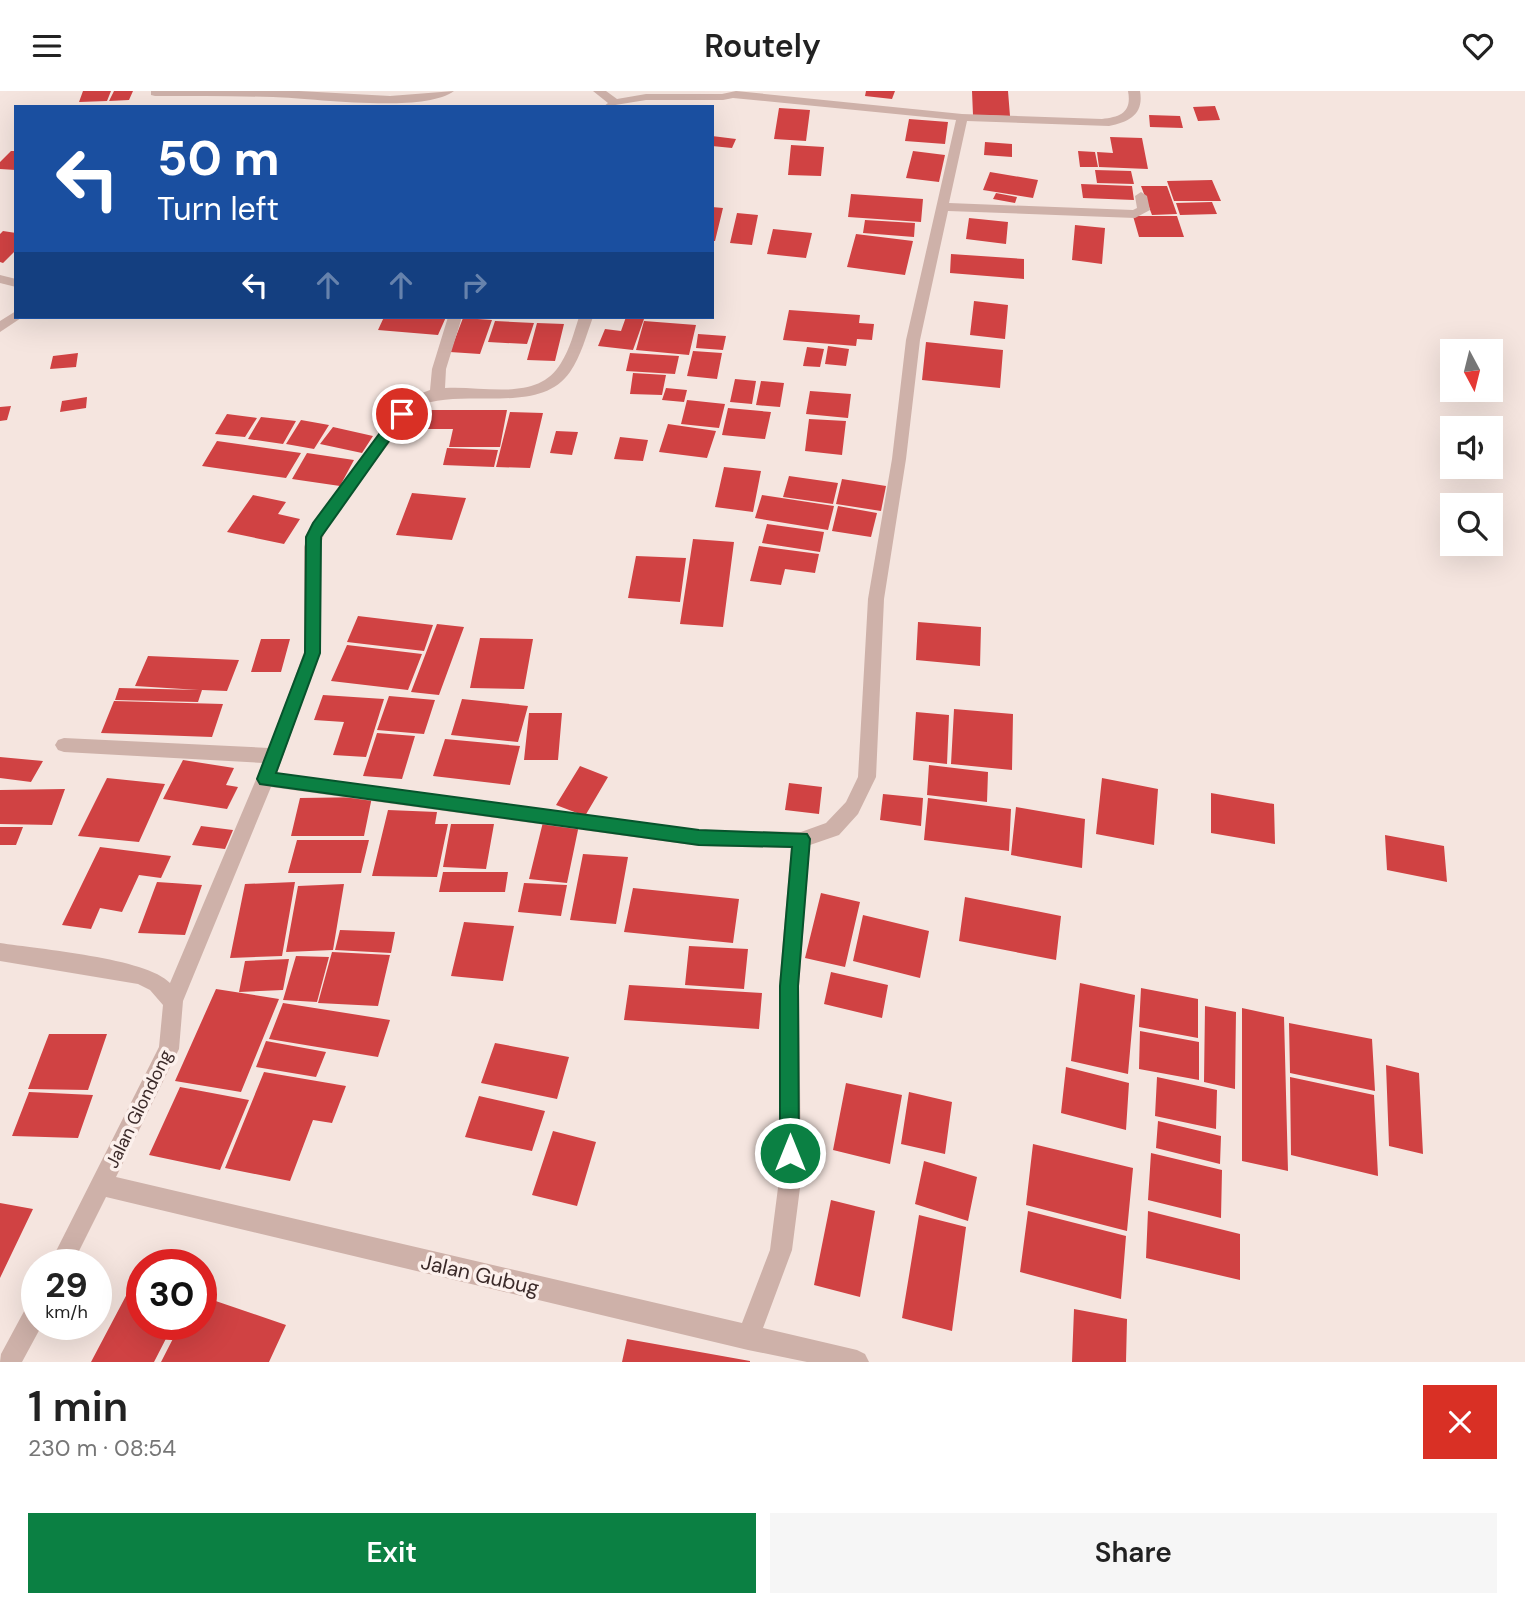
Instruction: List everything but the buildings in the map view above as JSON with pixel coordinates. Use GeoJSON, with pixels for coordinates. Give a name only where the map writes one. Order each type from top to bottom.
{"type":"FeatureCollection","features":[{"type":"Feature","properties":{"kind":"street"},"geometry":{"type":"LineString","coordinates":[[155,92],[274,93],[383,99],[433,95],[448,91]]}},
{"type":"Feature","properties":{"kind":"street"},"geometry":{"type":"LineString","coordinates":[[599,91],[612,104],[644,97],[712,97],[734,93],[962,117],[1102,123],[1123,121],[1131,115],[1136,106],[1134,91]]}},
{"type":"Feature","properties":{"kind":"street"},"geometry":{"type":"LineString","coordinates":[[266,779],[699,838],[801,839],[832,829],[852,808],[867,777],[876,599],[899,459],[913,340],[962,117]]}},
{"type":"Feature","properties":{"kind":"street"},"geometry":{"type":"LineString","coordinates":[[944,207],[1139,213],[1144,208],[1141,196]]}},
{"type":"Feature","properties":{"kind":"street"},"geometry":{"type":"LineString","coordinates":[[0,328],[14,317]]}},
{"type":"Feature","properties":{"kind":"street"},"geometry":{"type":"LineString","coordinates":[[454,319],[439,369],[437,393],[521,394],[536,391],[560,375],[569,361],[585,319]]}},
{"type":"Feature","properties":{"kind":"street","name":"Jalan Glondong"},"geometry":{"type":"LineString","coordinates":[[68,1249],[169,1049],[173,1001],[266,779],[312,653],[313,537],[318,526],[411,403],[423,395],[437,393]]}},
{"type":"Feature","properties":{"kind":"street"},"geometry":{"type":"LineString","coordinates":[[64,745],[275,756]]}},
{"type":"Feature","properties":{"kind":"street"},"geometry":{"type":"LineString","coordinates":[[748,1338],[781,1250],[790,1180],[789,986],[801,839]]}},
{"type":"Feature","properties":{"kind":"street"},"geometry":{"type":"LineString","coordinates":[[0,952],[139,975],[157,983],[173,1001]]}},
{"type":"Feature","properties":{"kind":"street","name":"Jalan Gubug"},"geometry":{"type":"LineString","coordinates":[[102,1185],[857,1362]]}},
{"type":"Feature","properties":{"kind":"street"},"geometry":{"type":"LineString","coordinates":[[9,1362],[21,1340]]}},
{"type":"Feature","properties":{"kind":"route"},"geometry":{"type":"LineString","coordinates":[[402,414],[318,526],[313,537],[312,653],[266,779],[699,838],[801,839],[789,986],[790,1153]]}}]}
